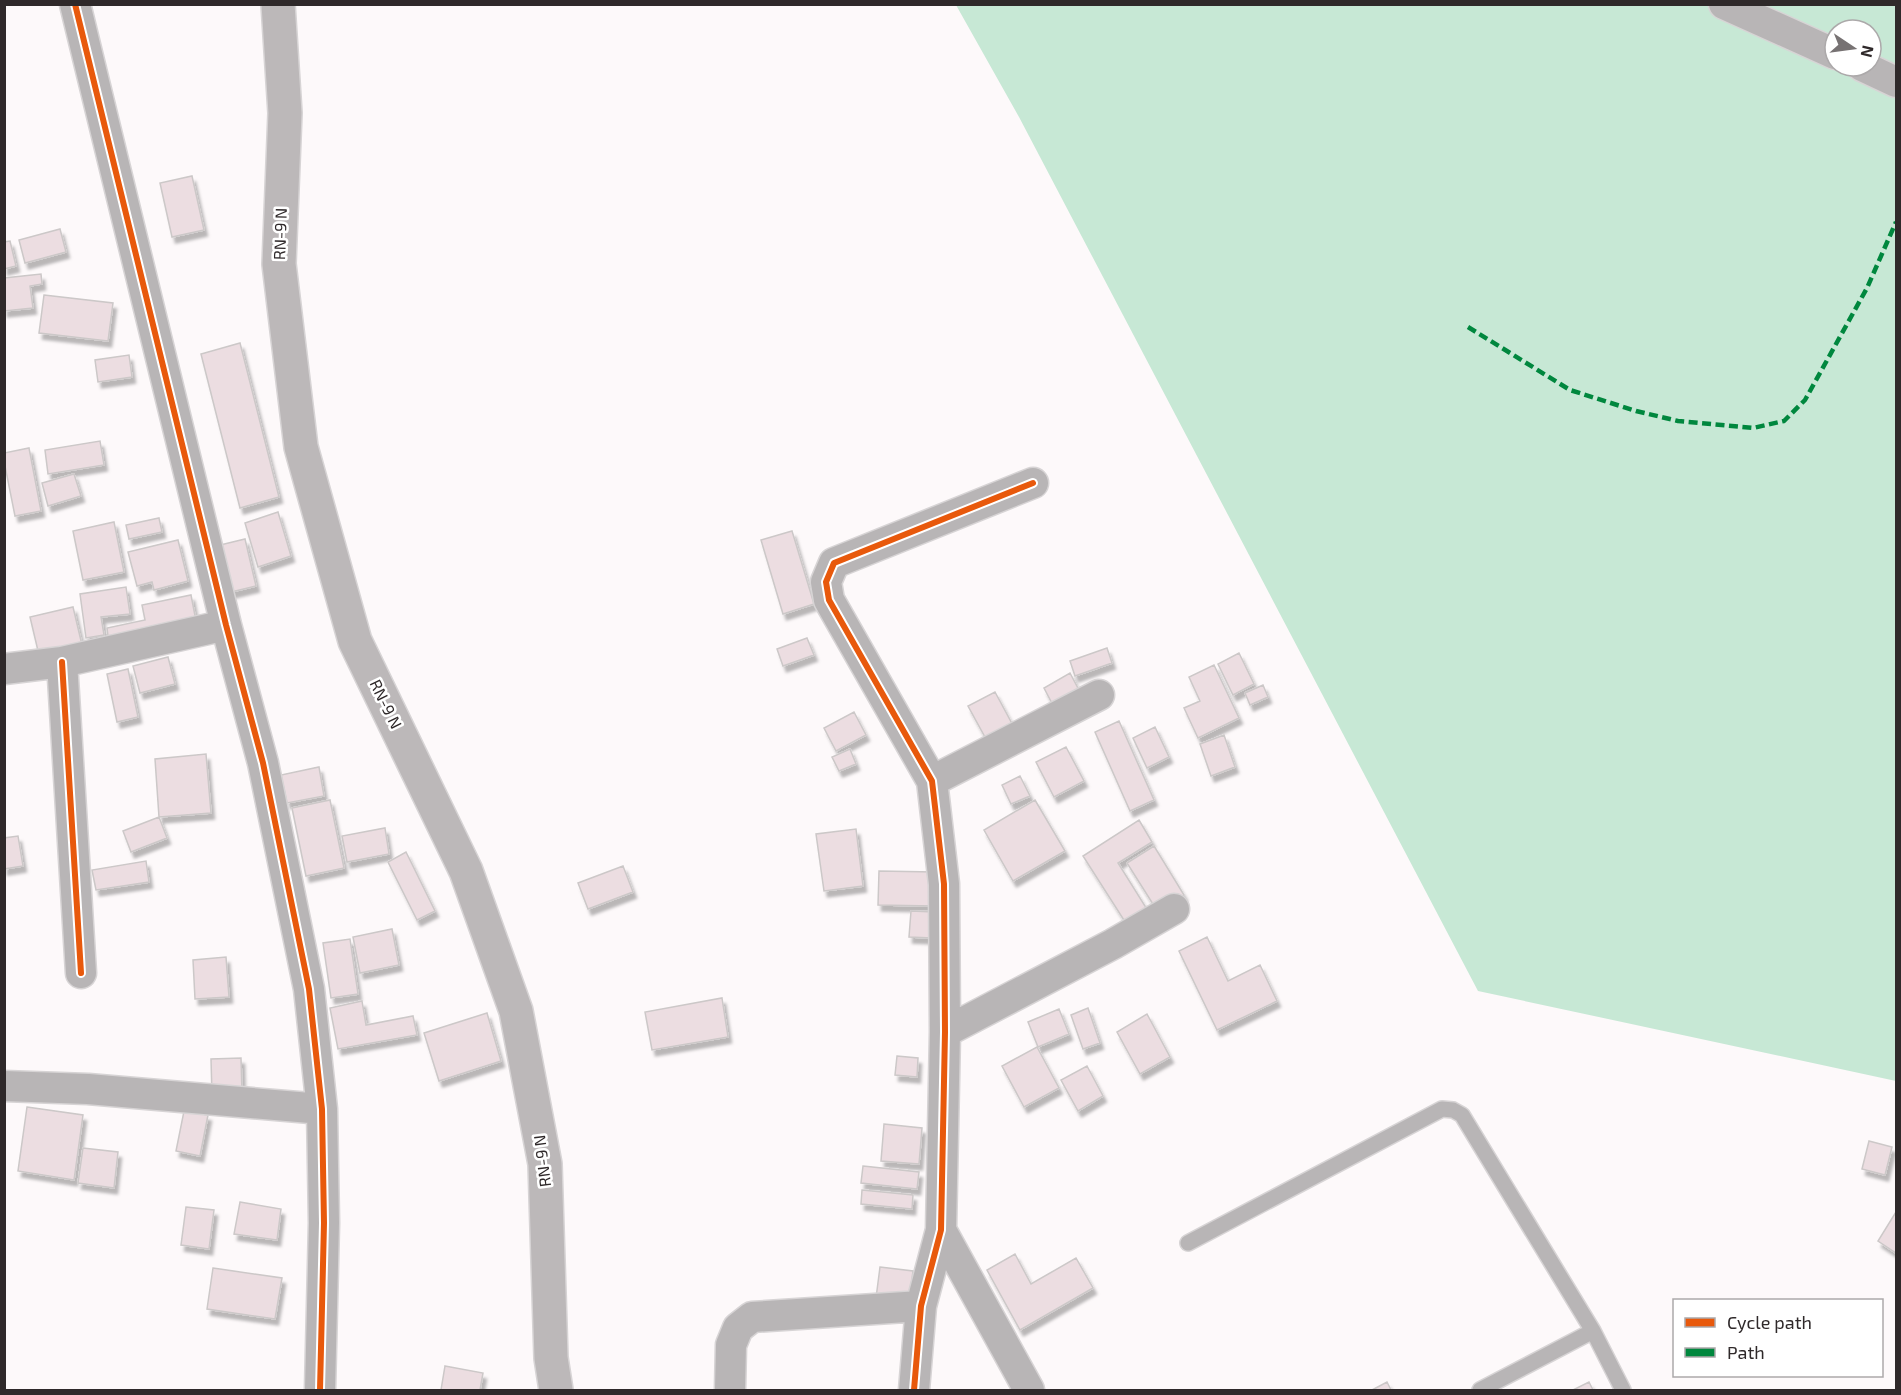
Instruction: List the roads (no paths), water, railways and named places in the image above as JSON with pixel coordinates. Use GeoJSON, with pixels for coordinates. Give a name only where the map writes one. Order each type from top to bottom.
{"type":"FeatureCollection","features":[{"type":"Feature","properties":{"kind":"main road","name":"RN-9 N"},"geometry":{"type":"LineString","coordinates":[[278,4],[285,113],[279,264],[301,447],[355,641],[466,871],[516,1011],[545,1164],[551,1358],[556,1390]]}},
{"type":"Feature","properties":{"kind":"street"},"geometry":{"type":"LineString","coordinates":[[75,4],[226,625],[263,763],[309,989],[322,1109],[324,1234],[320,1390]]}},
{"type":"Feature","properties":{"kind":"street"},"geometry":{"type":"LineString","coordinates":[[1724,4],[1823,49]]}},
{"type":"Feature","properties":{"kind":"street"},"geometry":{"type":"LineString","coordinates":[[914,1390],[921,1306],[941,1230],[945,1032],[944,884],[932,781],[828,600],[826,582],[834,563],[1033,483]]}},
{"type":"Feature","properties":{"kind":"street"},"geometry":{"type":"LineString","coordinates":[[4,669],[62,662],[226,625]]}},
{"type":"Feature","properties":{"kind":"street"},"geometry":{"type":"LineString","coordinates":[[62,662],[81,973]]}},
{"type":"Feature","properties":{"kind":"street"},"geometry":{"type":"LineString","coordinates":[[932,781],[1099,695]]}},
{"type":"Feature","properties":{"kind":"street"},"geometry":{"type":"LineString","coordinates":[[945,1032],[1113,944],[1174,909]]}},
{"type":"Feature","properties":{"kind":"street"},"geometry":{"type":"LineString","coordinates":[[4,1086],[88,1089],[322,1109]]}},
{"type":"Feature","properties":{"kind":"street"},"geometry":{"type":"LineString","coordinates":[[941,1230],[1029,1390]]}},
{"type":"Feature","properties":{"kind":"street"},"geometry":{"type":"LineString","coordinates":[[730,1390],[731,1345],[738,1328],[752,1317],[921,1306]]}},
{"type":"Feature","properties":{"kind":"lane"},"geometry":{"type":"LineString","coordinates":[[1188,1242],[1442,1109],[1453,1110],[1462,1115],[1593,1331],[1623,1390]]}},
{"type":"Feature","properties":{"kind":"lane"},"geometry":{"type":"LineString","coordinates":[[1480,1390],[1593,1331]]}}]}
